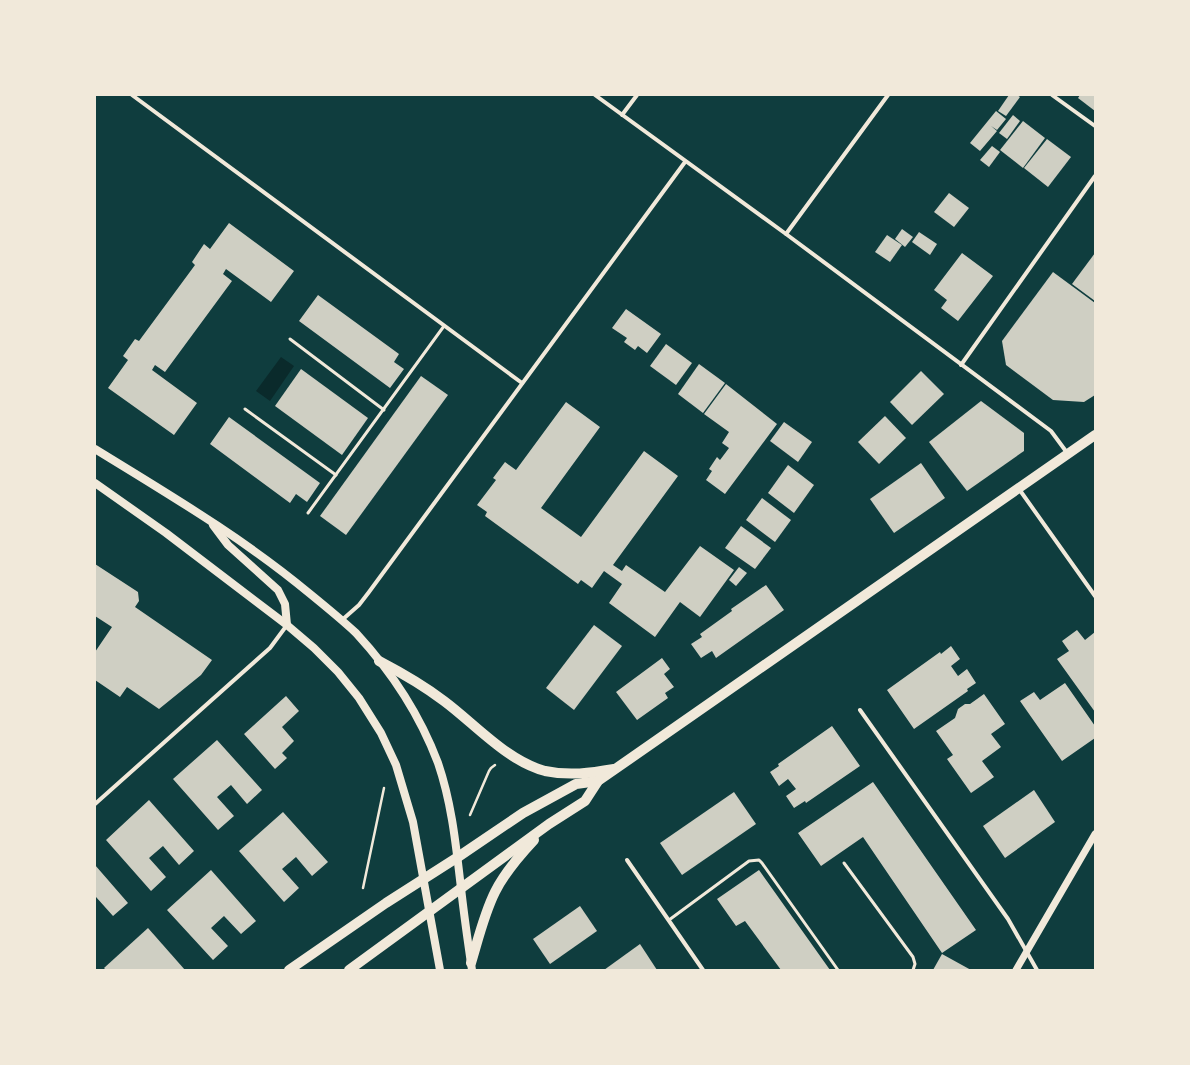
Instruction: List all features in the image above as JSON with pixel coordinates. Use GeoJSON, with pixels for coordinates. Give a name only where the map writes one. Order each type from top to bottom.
{"type":"FeatureCollection","features":[{"type":"Feature","properties":{"kind":"main road"},"geometry":{"type":"LineString","coordinates":[[348,970],[430,912],[549,824],[585,801],[598,781],[1095,436]]}},
{"type":"Feature","properties":{"kind":"main road"},"geometry":{"type":"LineString","coordinates":[[95,449],[207,518],[289,576],[342,620],[379,661],[410,704],[428,739],[438,764],[451,812],[471,967]]}},
{"type":"Feature","properties":{"kind":"main road"},"geometry":{"type":"LineString","coordinates":[[95,483],[166,534],[287,625],[314,648],[338,672],[359,698],[381,733],[396,765],[413,822],[440,970]]}},
{"type":"Feature","properties":{"kind":"main road"},"geometry":{"type":"LineString","coordinates":[[207,518],[228,545],[278,590],[285,604],[287,625]]}},
{"type":"Feature","properties":{"kind":"main road"},"geometry":{"type":"LineString","coordinates":[[379,661],[404,674],[444,700],[512,755],[533,767],[558,773],[583,774],[618,768]]}},
{"type":"Feature","properties":{"kind":"main road"},"geometry":{"type":"LineString","coordinates":[[288,970],[517,816],[576,784],[598,781]]}},
{"type":"Feature","properties":{"kind":"main road"},"geometry":{"type":"LineString","coordinates":[[471,967],[494,893],[517,858],[549,824]]}},
{"type":"Feature","properties":{"kind":"street"},"geometry":{"type":"LineString","coordinates":[[132,95],[522,383]]}},
{"type":"Feature","properties":{"kind":"street"},"geometry":{"type":"LineString","coordinates":[[594,95],[786,234],[1052,431],[1069,454]]}},
{"type":"Feature","properties":{"kind":"street"},"geometry":{"type":"LineString","coordinates":[[622,115],[637,95]]}},
{"type":"Feature","properties":{"kind":"street"},"geometry":{"type":"LineString","coordinates":[[786,234],[888,95]]}},
{"type":"Feature","properties":{"kind":"street"},"geometry":{"type":"LineString","coordinates":[[1052,95],[1095,126]]}},
{"type":"Feature","properties":{"kind":"street"},"geometry":{"type":"LineString","coordinates":[[342,620],[359,605],[685,162]]}},
{"type":"Feature","properties":{"kind":"street"},"geometry":{"type":"LineString","coordinates":[[961,364],[1095,176]]}},
{"type":"Feature","properties":{"kind":"street"},"geometry":{"type":"LineString","coordinates":[[1019,489],[1095,596]]}},
{"type":"Feature","properties":{"kind":"street"},"geometry":{"type":"LineString","coordinates":[[95,804],[270,648],[287,625]]}},
{"type":"Feature","properties":{"kind":"street"},"geometry":{"type":"LineString","coordinates":[[860,710],[1008,919],[1037,970]]}},
{"type":"Feature","properties":{"kind":"street"},"geometry":{"type":"LineString","coordinates":[[1016,970],[1095,834]]}},
{"type":"Feature","properties":{"kind":"street"},"geometry":{"type":"LineString","coordinates":[[627,860],[703,970]]}},
{"type":"Feature","properties":{"kind":"lane"},"geometry":{"type":"LineString","coordinates":[[308,513],[444,326]]}},
{"type":"Feature","properties":{"kind":"lane"},"geometry":{"type":"LineString","coordinates":[[290,339],[384,410]]}},
{"type":"Feature","properties":{"kind":"lane"},"geometry":{"type":"LineString","coordinates":[[245,409],[336,474]]}},
{"type":"Feature","properties":{"kind":"lane"},"geometry":{"type":"LineString","coordinates":[[669,920],[749,861],[759,860],[838,970]]}},
{"type":"Feature","properties":{"kind":"lane"},"geometry":{"type":"LineString","coordinates":[[844,863],[913,957],[915,964],[913,970]]}},
{"type":"Feature","properties":{"kind":"path"},"geometry":{"type":"LineString","coordinates":[[469,819],[490,771],[492,768],[500,764]]}},
{"type":"Feature","properties":{"kind":"path"},"geometry":{"type":"LineString","coordinates":[[363,888],[384,787]]}},
{"type":"Feature","properties":{"kind":"water"},"geometry":{"type":"Polygon","coordinates":[[[281,357],[294,366],[270,401],[256,391],[281,357]]]}},
{"type":"Feature","properties":{"kind":"building"},"geometry":{"type":"Polygon","coordinates":[[[1009,95],[1017,95],[1020,97],[1006,116],[998,111],[1009,95]]]}},
{"type":"Feature","properties":{"kind":"building"},"geometry":{"type":"Polygon","coordinates":[[[1080,95],[1095,95],[1095,111],[1078,98],[1080,95]]]}},
{"type":"Feature","properties":{"kind":"building"},"geometry":{"type":"Polygon","coordinates":[[[996,111],[1006,119],[997,130],[991,126],[997,131],[980,151],[970,143],[996,111]]]}},
{"type":"Feature","properties":{"kind":"building"},"geometry":{"type":"Polygon","coordinates":[[[1013,115],[1020,121],[1007,139],[999,133],[1013,115]]]}},
{"type":"Feature","properties":{"kind":"building"},"geometry":{"type":"Polygon","coordinates":[[[1023,121],[1045,138],[1023,168],[1000,150],[1023,121]]]}},
{"type":"Feature","properties":{"kind":"building"},"geometry":{"type":"Polygon","coordinates":[[[1047,139],[1071,157],[1048,187],[1024,168],[1047,139]]]}},
{"type":"Feature","properties":{"kind":"building"},"geometry":{"type":"Polygon","coordinates":[[[992,146],[1000,152],[989,167],[980,160],[992,146]]]}},
{"type":"Feature","properties":{"kind":"building"},"geometry":{"type":"Polygon","coordinates":[[[949,193],[969,208],[954,227],[934,212],[949,193]]]}},
{"type":"Feature","properties":{"kind":"building"},"geometry":{"type":"Polygon","coordinates":[[[229,223],[294,271],[271,302],[226,269],[223,274],[232,281],[165,372],[155,365],[152,370],[197,403],[174,435],[108,388],[128,360],[123,356],[135,339],[139,341],[195,265],[192,262],[204,244],[210,249],[229,223]]]}},
{"type":"Feature","properties":{"kind":"building"},"geometry":{"type":"Polygon","coordinates":[[[902,229],[913,237],[905,247],[895,239],[902,229]]]}},
{"type":"Feature","properties":{"kind":"building"},"geometry":{"type":"Polygon","coordinates":[[[919,232],[937,244],[930,255],[912,242],[919,232]]]}},
{"type":"Feature","properties":{"kind":"building"},"geometry":{"type":"Polygon","coordinates":[[[887,235],[902,245],[890,262],[875,252],[887,235]]]}},
{"type":"Feature","properties":{"kind":"building"},"geometry":{"type":"Polygon","coordinates":[[[962,253],[993,276],[958,321],[941,308],[947,300],[934,290],[962,253]]]}},
{"type":"Feature","properties":{"kind":"building"},"geometry":{"type":"Polygon","coordinates":[[[1095,253],[1095,301],[1072,284],[1095,253]]]}},
{"type":"Feature","properties":{"kind":"building"},"geometry":{"type":"Polygon","coordinates":[[[1053,272],[1095,303],[1095,395],[1084,402],[1053,400],[1006,365],[1002,341],[1053,272]]]}},
{"type":"Feature","properties":{"kind":"building"},"geometry":{"type":"Polygon","coordinates":[[[318,295],[399,354],[394,362],[404,369],[390,388],[299,321],[318,295]]]}},
{"type":"Feature","properties":{"kind":"building"},"geometry":{"type":"Polygon","coordinates":[[[626,309],[661,334],[647,353],[638,346],[635,350],[624,342],[627,338],[612,328],[626,309]]]}},
{"type":"Feature","properties":{"kind":"building"},"geometry":{"type":"Polygon","coordinates":[[[666,344],[692,363],[676,385],[650,366],[666,344]]]}},
{"type":"Feature","properties":{"kind":"building"},"geometry":{"type":"Polygon","coordinates":[[[699,364],[725,383],[703,413],[678,394],[699,364]]]}},
{"type":"Feature","properties":{"kind":"building"},"geometry":{"type":"Polygon","coordinates":[[[301,369],[368,418],[342,455],[275,406],[301,369]]]}},
{"type":"Feature","properties":{"kind":"building"},"geometry":{"type":"Polygon","coordinates":[[[921,371],[944,394],[912,425],[890,402],[921,371]]]}},
{"type":"Feature","properties":{"kind":"building"},"geometry":{"type":"Polygon","coordinates":[[[421,376],[448,395],[346,535],[320,516],[421,376]]]}},
{"type":"Feature","properties":{"kind":"building"},"geometry":{"type":"Polygon","coordinates":[[[726,384],[777,424],[725,494],[706,480],[712,471],[709,469],[717,457],[720,460],[729,448],[722,443],[729,432],[704,414],[726,384]]]}},
{"type":"Feature","properties":{"kind":"building"},"geometry":{"type":"Polygon","coordinates":[[[981,401],[1024,433],[1024,451],[967,491],[929,442],[981,401]]]}},
{"type":"Feature","properties":{"kind":"building"},"geometry":{"type":"Polygon","coordinates":[[[566,402],[600,427],[541,508],[581,537],[644,451],[678,476],[613,565],[622,571],[626,565],[665,592],[700,546],[734,570],[700,617],[680,602],[655,637],[609,603],[622,584],[604,571],[592,588],[581,580],[578,584],[485,516],[487,512],[477,505],[496,480],[493,478],[505,462],[516,470],[566,402]]]}},
{"type":"Feature","properties":{"kind":"building"},"geometry":{"type":"Polygon","coordinates":[[[885,416],[906,438],[879,464],[858,442],[885,416]]]}},
{"type":"Feature","properties":{"kind":"building"},"geometry":{"type":"Polygon","coordinates":[[[229,417],[320,483],[307,502],[296,494],[290,503],[210,444],[229,417]]]}},
{"type":"Feature","properties":{"kind":"building"},"geometry":{"type":"Polygon","coordinates":[[[784,422],[812,442],[798,462],[770,441],[784,422]]]}},
{"type":"Feature","properties":{"kind":"building"},"geometry":{"type":"Polygon","coordinates":[[[921,463],[945,498],[894,533],[870,499],[921,463]]]}},
{"type":"Feature","properties":{"kind":"building"},"geometry":{"type":"Polygon","coordinates":[[[788,465],[814,485],[794,513],[768,493],[788,465]]]}},
{"type":"Feature","properties":{"kind":"building"},"geometry":{"type":"Polygon","coordinates":[[[762,498],[791,520],[775,542],[746,520],[762,498]]]}},
{"type":"Feature","properties":{"kind":"building"},"geometry":{"type":"Polygon","coordinates":[[[741,526],[771,548],[755,569],[725,548],[741,526]]]}},
{"type":"Feature","properties":{"kind":"building"},"geometry":{"type":"Polygon","coordinates":[[[95,564],[138,592],[139,601],[135,607],[212,660],[201,675],[159,709],[127,687],[120,697],[95,680],[95,652],[112,627],[95,616],[95,564]]]}},
{"type":"Feature","properties":{"kind":"building"},"geometry":{"type":"Polygon","coordinates":[[[739,567],[747,573],[736,586],[729,580],[739,567]]]}},
{"type":"Feature","properties":{"kind":"building"},"geometry":{"type":"Polygon","coordinates":[[[766,585],[784,610],[716,658],[712,651],[701,658],[691,644],[702,637],[700,634],[732,611],[731,609],[766,585]]]}},
{"type":"Feature","properties":{"kind":"building"},"geometry":{"type":"Polygon","coordinates":[[[594,625],[622,646],[574,710],[546,688],[594,625]]]}},
{"type":"Feature","properties":{"kind":"building"},"geometry":{"type":"Polygon","coordinates":[[[1077,630],[1085,640],[1095,632],[1095,712],[1057,659],[1069,651],[1062,641],[1077,630]]]}},
{"type":"Feature","properties":{"kind":"building"},"geometry":{"type":"Polygon","coordinates":[[[951,646],[960,659],[951,666],[958,676],[967,669],[976,683],[967,689],[968,691],[914,729],[887,690],[940,652],[941,654],[951,646]]]}},
{"type":"Feature","properties":{"kind":"building"},"geometry":{"type":"Polygon","coordinates":[[[662,658],[670,669],[664,674],[674,687],[665,693],[668,698],[637,720],[616,692],[662,658]]]}},
{"type":"Feature","properties":{"kind":"building"},"geometry":{"type":"Polygon","coordinates":[[[1065,683],[1095,726],[1095,738],[1062,761],[1020,701],[1034,692],[1040,700],[1065,683]]]}},
{"type":"Feature","properties":{"kind":"building"},"geometry":{"type":"Polygon","coordinates":[[[984,694],[1005,724],[991,734],[1001,747],[982,761],[994,777],[971,793],[947,759],[953,755],[936,731],[955,718],[958,709],[965,704],[970,704],[984,694]]]}},
{"type":"Feature","properties":{"kind":"building"},"geometry":{"type":"Polygon","coordinates":[[[286,696],[299,711],[282,727],[294,741],[282,753],[287,758],[275,769],[244,734],[286,696]]]}},
{"type":"Feature","properties":{"kind":"building"},"geometry":{"type":"Polygon","coordinates":[[[832,726],[860,766],[806,803],[805,801],[794,808],[786,796],[796,789],[788,779],[779,786],[770,772],[779,766],[778,764],[832,726]]]}},
{"type":"Feature","properties":{"kind":"building"},"geometry":{"type":"Polygon","coordinates":[[[217,740],[262,790],[247,804],[231,785],[217,797],[234,816],[218,830],[173,779],[217,740]]]}},
{"type":"Feature","properties":{"kind":"building"},"geometry":{"type":"Polygon","coordinates":[[[873,782],[976,930],[942,953],[863,837],[821,866],[798,833],[873,782]]]}},
{"type":"Feature","properties":{"kind":"building"},"geometry":{"type":"Polygon","coordinates":[[[1034,790],[1055,822],[1005,858],[983,826],[1034,790]]]}},
{"type":"Feature","properties":{"kind":"building"},"geometry":{"type":"Polygon","coordinates":[[[734,792],[756,824],[682,875],[660,843],[734,792]]]}},
{"type":"Feature","properties":{"kind":"building"},"geometry":{"type":"Polygon","coordinates":[[[149,800],[194,851],[179,865],[163,846],[149,858],[166,877],[151,891],[106,840],[149,800]]]}},
{"type":"Feature","properties":{"kind":"building"},"geometry":{"type":"Polygon","coordinates":[[[283,812],[328,862],[312,876],[296,857],[282,869],[299,888],[284,902],[239,851],[283,812]]]}},
{"type":"Feature","properties":{"kind":"building"},"geometry":{"type":"Polygon","coordinates":[[[95,865],[128,903],[113,916],[95,897],[95,865]]]}},
{"type":"Feature","properties":{"kind":"building"},"geometry":{"type":"Polygon","coordinates":[[[211,870],[256,921],[241,934],[224,916],[211,928],[228,946],[213,960],[167,910],[211,870]]]}},
{"type":"Feature","properties":{"kind":"building"},"geometry":{"type":"Polygon","coordinates":[[[759,870],[830,970],[781,970],[745,921],[736,926],[717,899],[759,870]]]}},
{"type":"Feature","properties":{"kind":"building"},"geometry":{"type":"Polygon","coordinates":[[[580,906],[597,931],[550,964],[533,939],[580,906]]]}},
{"type":"Feature","properties":{"kind":"building"},"geometry":{"type":"Polygon","coordinates":[[[148,928],[185,970],[106,970],[104,968],[148,928]]]}},
{"type":"Feature","properties":{"kind":"building"},"geometry":{"type":"Polygon","coordinates":[[[640,944],[657,970],[604,970],[640,944]]]}},
{"type":"Feature","properties":{"kind":"building"},"geometry":{"type":"Polygon","coordinates":[[[942,954],[971,970],[933,970],[942,954]]]}}]}
